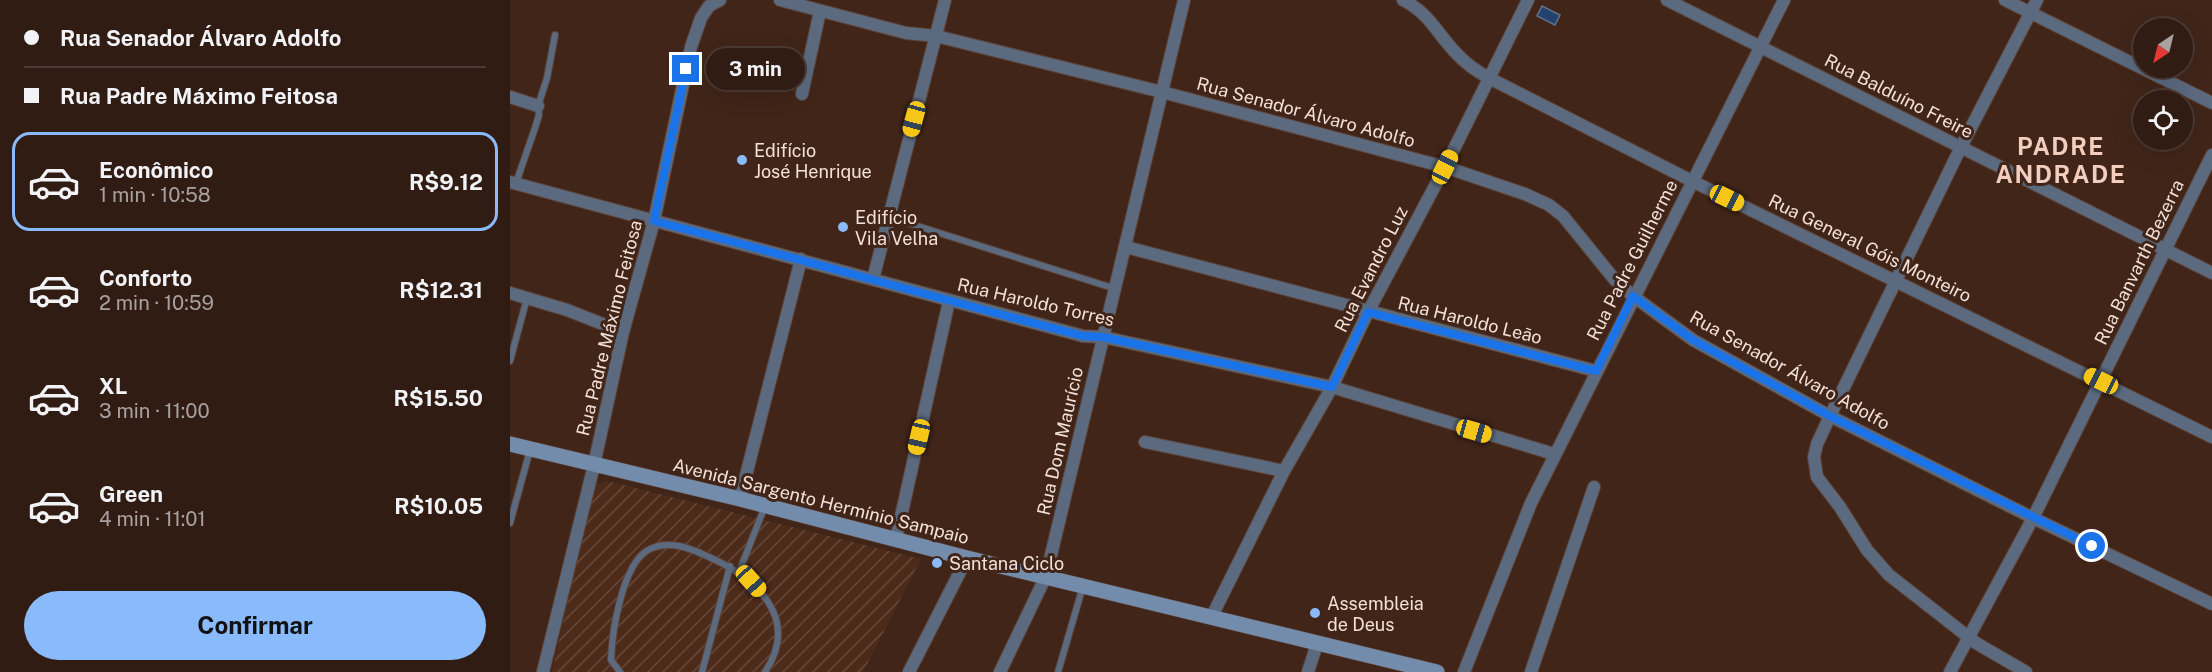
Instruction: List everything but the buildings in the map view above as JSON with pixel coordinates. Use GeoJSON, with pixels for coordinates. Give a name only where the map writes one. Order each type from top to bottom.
{"type":"FeatureCollection","features":[{"type":"Feature","properties":{"kind":"main road","name":"Avenida Sargento Hermínio Sampaio"},"geometry":{"type":"LineString","coordinates":[[510,444],[1084,585],[1398,667],[1437,672]]}},
{"type":"Feature","properties":{"kind":"street","name":"Rua Padre Máximo Feitosa"},"geometry":{"type":"LineString","coordinates":[[543,672],[594,465],[623,332],[654,221],[691,47],[701,18],[709,6],[720,0]]}},
{"type":"Feature","properties":{"kind":"street","name":"Rua Senador Álvaro Adolfo"},"geometry":{"type":"LineString","coordinates":[[780,0],[906,33],[936,36],[1162,92],[1445,167],[1525,194],[1549,205],[1563,216],[1604,267],[1633,296],[1693,340],[1830,416],[2032,518],[2212,604]]}},
{"type":"Feature","properties":{"kind":"street"},"geometry":{"type":"LineString","coordinates":[[873,279],[945,0]]}},
{"type":"Feature","properties":{"kind":"street","name":"Rua Dom Maurício"},"geometry":{"type":"LineString","coordinates":[[1000,672],[1046,576],[1184,0]]}},
{"type":"Feature","properties":{"kind":"street","name":"Rua General Góis Monteiro"},"geometry":{"type":"LineString","coordinates":[[1403,0],[1417,7],[1428,17],[1454,51],[1471,68],[1489,78],[1692,181],[2212,437]]}},
{"type":"Feature","properties":{"kind":"street","name":"Rua Evandro Luz"},"geometry":{"type":"LineString","coordinates":[[1211,618],[1284,471],[1332,387],[1368,312],[1445,167],[1528,0]]}},
{"type":"Feature","properties":{"kind":"street","name":"Rua Balduíno Freire"},"geometry":{"type":"LineString","coordinates":[[1667,0],[2212,273]]}},
{"type":"Feature","properties":{"kind":"street","name":"Rua Padre Guilherme"},"geometry":{"type":"LineString","coordinates":[[1464,672],[1506,561],[1554,453],[1784,0]]}},
{"type":"Feature","properties":{"kind":"street"},"geometry":{"type":"LineString","coordinates":[[2005,0],[2212,103]]}},
{"type":"Feature","properties":{"kind":"street"},"geometry":{"type":"LineString","coordinates":[[2025,672],[1969,638],[1889,575],[1878,564],[1817,477],[1814,465],[1817,444],[1830,416],[1961,147],[2037,0]]}},
{"type":"Feature","properties":{"kind":"street"},"geometry":{"type":"LineString","coordinates":[[802,94],[820,11]]}},
{"type":"Feature","properties":{"kind":"street"},"geometry":{"type":"LineString","coordinates":[[510,97],[538,106]]}},
{"type":"Feature","properties":{"kind":"street","name":"Rua Banvarth Bezerra"},"geometry":{"type":"LineString","coordinates":[[1950,672],[2032,518],[2212,155]]}},
{"type":"Feature","properties":{"kind":"street","name":"Rua Haroldo Torres"},"geometry":{"type":"LineString","coordinates":[[513,183],[1083,336],[1103,337],[1332,387],[1554,453]]}},
{"type":"Feature","properties":{"kind":"street","name":"Rua Haroldo Leão"},"geometry":{"type":"LineString","coordinates":[[1126,247],[1596,371]]}},
{"type":"Feature","properties":{"kind":"street"},"geometry":{"type":"LineString","coordinates":[[740,499],[801,259]]}},
{"type":"Feature","properties":{"kind":"street"},"geometry":{"type":"LineString","coordinates":[[510,293],[623,332]]}},
{"type":"Feature","properties":{"kind":"street"},"geometry":{"type":"LineString","coordinates":[[896,539],[949,301]]}},
{"type":"Feature","properties":{"kind":"street"},"geometry":{"type":"LineString","coordinates":[[1145,442],[1284,471]]}},
{"type":"Feature","properties":{"kind":"street"},"geometry":{"type":"LineString","coordinates":[[1531,672],[1594,487]]}},
{"type":"Feature","properties":{"kind":"street"},"geometry":{"type":"LineString","coordinates":[[909,672],[967,558]]}},
{"type":"Feature","properties":{"kind":"street"},"geometry":{"type":"LineString","coordinates":[[1308,672],[1317,644]]}},
{"type":"Feature","properties":{"kind":"lane"},"geometry":{"type":"LineString","coordinates":[[513,183],[536,128],[539,115],[538,106],[547,78],[555,35]]}},
{"type":"Feature","properties":{"kind":"lane"},"geometry":{"type":"LineString","coordinates":[[889,217],[1116,289]]}},
{"type":"Feature","properties":{"kind":"lane"},"geometry":{"type":"LineString","coordinates":[[510,361],[527,297]]}},
{"type":"Feature","properties":{"kind":"lane"},"geometry":{"type":"LineString","coordinates":[[510,523],[530,449]]}},
{"type":"Feature","properties":{"kind":"lane"},"geometry":{"type":"LineString","coordinates":[[739,572],[765,506]]}},
{"type":"Feature","properties":{"kind":"lane"},"geometry":{"type":"LineString","coordinates":[[620,672],[610,660],[619,601],[632,569],[646,551],[663,545],[684,547],[730,566],[751,581],[767,599],[777,621],[779,639],[765,672]]}},
{"type":"Feature","properties":{"kind":"lane"},"geometry":{"type":"LineString","coordinates":[[702,672],[730,566]]}},
{"type":"Feature","properties":{"kind":"lane"},"geometry":{"type":"LineString","coordinates":[[1058,672],[1084,585]]}},
{"type":"Feature","properties":{"kind":"shaded area"},"geometry":{"type":"Polygon","coordinates":[[[607,481],[921,559],[863,672],[552,672],[594,485],[607,481]]]}},
{"type":"Feature","properties":{"kind":"water"},"geometry":{"type":"Polygon","coordinates":[[[1542,6],[1560,15],[1555,25],[1537,16],[1542,6]]]}},
{"type":"Feature","properties":{"kind":"place","name":"Edifício José Henrique"},"geometry":{"type":"Point","coordinates":[742,160]}},
{"type":"Feature","properties":{"kind":"place","name":"Edifício Vila Velha"},"geometry":{"type":"Point","coordinates":[843,227]}},
{"type":"Feature","properties":{"kind":"place","name":"Santana Ciclo"},"geometry":{"type":"Point","coordinates":[937,563]}},
{"type":"Feature","properties":{"kind":"place","name":"Assembleia de Deus"},"geometry":{"type":"Point","coordinates":[1315,613]}},
{"type":"Feature","properties":{"kind":"district","name":"PADRE ANDRADE"},"geometry":{"type":"Point","coordinates":[2061,160]}},
{"type":"Feature","properties":{"kind":"route"},"geometry":{"type":"LineString","coordinates":[[686,69],[654,221],[1083,336],[1103,337],[1332,387],[1368,312],[1596,371],[1633,296],[1693,340],[1830,416],[2092,546]]}}]}
